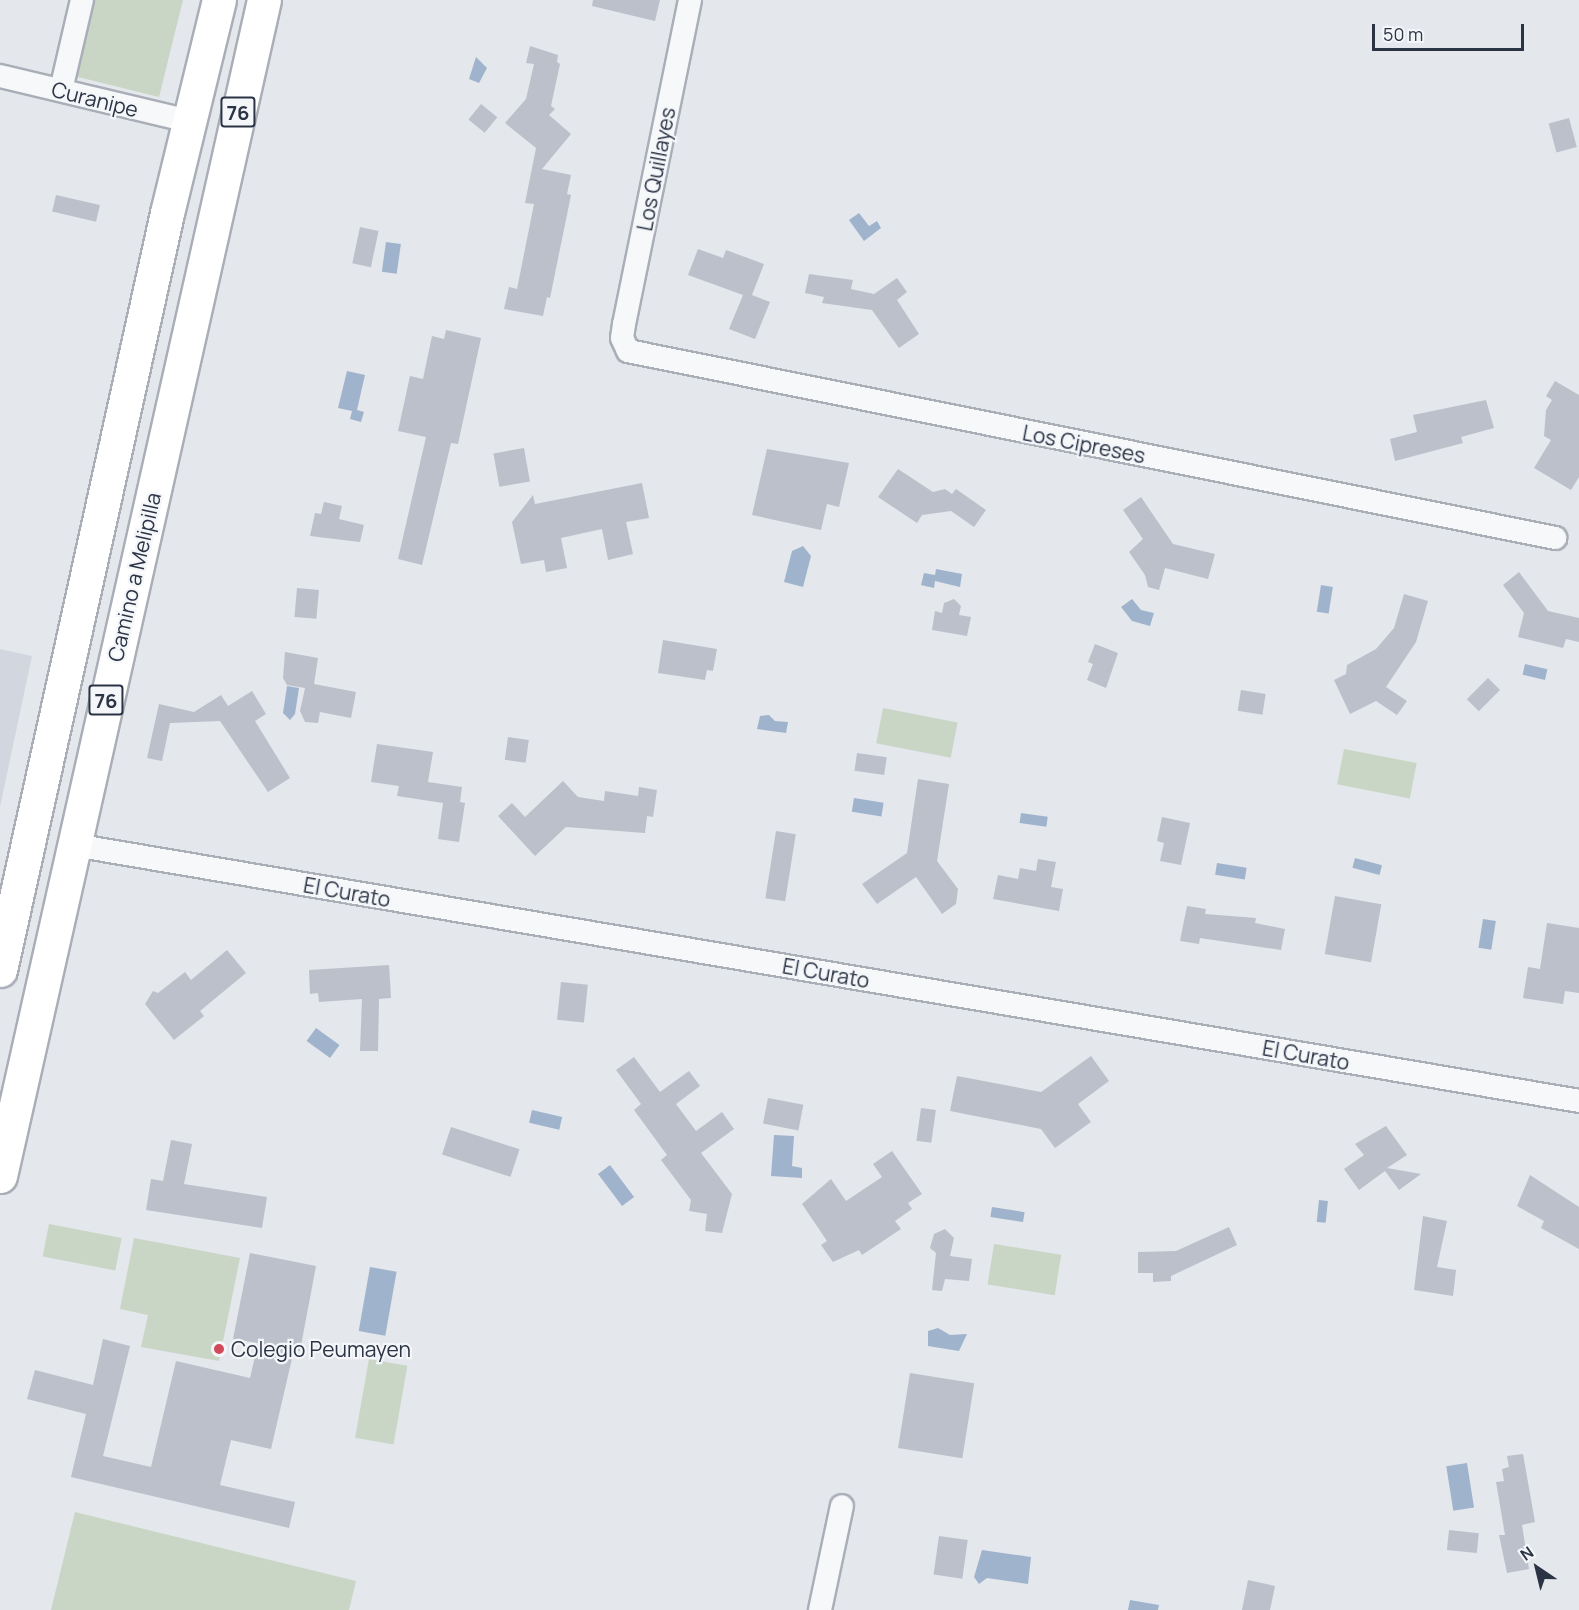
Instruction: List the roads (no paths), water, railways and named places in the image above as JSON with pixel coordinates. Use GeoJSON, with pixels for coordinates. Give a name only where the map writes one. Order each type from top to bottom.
{"type":"FeatureCollection","features":[{"type":"Feature","properties":{"kind":"main road","name":"76"},"geometry":{"type":"LineString","coordinates":[[0,970],[166,213],[219,0]]}},
{"type":"Feature","properties":{"kind":"main road","name":"Camino a Melipilla"},"geometry":{"type":"LineString","coordinates":[[0,1176],[264,0]]}},
{"type":"Feature","properties":{"kind":"street"},"geometry":{"type":"LineString","coordinates":[[61,90],[82,0]]}},
{"type":"Feature","properties":{"kind":"street","name":"Los Quillayes"},"geometry":{"type":"LineString","coordinates":[[622,338],[690,0]]}},
{"type":"Feature","properties":{"kind":"street","name":"Curanipe"},"geometry":{"type":"LineString","coordinates":[[0,76],[189,121]]}},
{"type":"Feature","properties":{"kind":"street","name":"Los Cipreses"},"geometry":{"type":"LineString","coordinates":[[622,338],[634,354],[1555,538]]}},
{"type":"Feature","properties":{"kind":"street","name":"El Curato"},"geometry":{"type":"LineString","coordinates":[[74,845],[1579,1101]]}},
{"type":"Feature","properties":{"kind":"street"},"geometry":{"type":"LineString","coordinates":[[820,1610],[842,1506]]}},
{"type":"Feature","properties":{"kind":"water"},"geometry":{"type":"Polygon","coordinates":[[[476,57],[487,68],[479,83],[469,79],[476,57]]]}},
{"type":"Feature","properties":{"kind":"water"},"geometry":{"type":"Polygon","coordinates":[[[859,213],[869,226],[877,221],[881,228],[864,241],[849,220],[859,213]]]}},
{"type":"Feature","properties":{"kind":"water"},"geometry":{"type":"Polygon","coordinates":[[[386,242],[401,244],[397,274],[382,272],[386,242]]]}},
{"type":"Feature","properties":{"kind":"water"},"geometry":{"type":"Polygon","coordinates":[[[347,371],[365,375],[357,410],[364,412],[361,422],[350,419],[352,411],[338,408],[347,371]]]}},
{"type":"Feature","properties":{"kind":"water"},"geometry":{"type":"Polygon","coordinates":[[[803,546],[811,556],[803,587],[784,582],[792,551],[803,546]]]}},
{"type":"Feature","properties":{"kind":"water"},"geometry":{"type":"Polygon","coordinates":[[[936,569],[962,574],[960,587],[935,581],[934,588],[921,585],[924,573],[935,575],[936,569]]]}},
{"type":"Feature","properties":{"kind":"water"},"geometry":{"type":"Polygon","coordinates":[[[1321,585],[1333,587],[1329,614],[1317,612],[1321,585]]]}},
{"type":"Feature","properties":{"kind":"water"},"geometry":{"type":"Polygon","coordinates":[[[1132,599],[1141,610],[1154,613],[1150,626],[1132,621],[1121,607],[1132,599]]]}},
{"type":"Feature","properties":{"kind":"water"},"geometry":{"type":"Polygon","coordinates":[[[1525,664],[1547,669],[1545,680],[1523,675],[1525,664]]]}},
{"type":"Feature","properties":{"kind":"water"},"geometry":{"type":"Polygon","coordinates":[[[287,686],[299,688],[295,714],[290,720],[283,713],[287,686]]]}},
{"type":"Feature","properties":{"kind":"water"},"geometry":{"type":"Polygon","coordinates":[[[769,715],[775,721],[788,722],[786,733],[757,729],[760,716],[769,715]]]}},
{"type":"Feature","properties":{"kind":"water"},"geometry":{"type":"Polygon","coordinates":[[[854,798],[884,803],[881,817],[852,812],[854,798]]]}},
{"type":"Feature","properties":{"kind":"water"},"geometry":{"type":"Polygon","coordinates":[[[1021,813],[1048,817],[1046,827],[1020,823],[1021,813]]]}},
{"type":"Feature","properties":{"kind":"water"},"geometry":{"type":"Polygon","coordinates":[[[1355,858],[1382,865],[1379,875],[1352,868],[1355,858]]]}},
{"type":"Feature","properties":{"kind":"water"},"geometry":{"type":"Polygon","coordinates":[[[1217,863],[1247,868],[1245,880],[1215,875],[1217,863]]]}},
{"type":"Feature","properties":{"kind":"water"},"geometry":{"type":"Polygon","coordinates":[[[1483,919],[1496,921],[1491,950],[1478,948],[1483,919]]]}},
{"type":"Feature","properties":{"kind":"water"},"geometry":{"type":"Polygon","coordinates":[[[316,1028],[339,1045],[330,1058],[307,1041],[316,1028]]]}},
{"type":"Feature","properties":{"kind":"water"},"geometry":{"type":"Polygon","coordinates":[[[532,1110],[562,1117],[559,1130],[529,1123],[532,1110]]]}},
{"type":"Feature","properties":{"kind":"water"},"geometry":{"type":"Polygon","coordinates":[[[774,1135],[794,1136],[792,1166],[802,1168],[802,1178],[771,1176],[774,1135]]]}},
{"type":"Feature","properties":{"kind":"water"},"geometry":{"type":"Polygon","coordinates":[[[610,1165],[634,1197],[622,1206],[598,1174],[610,1165]]]}},
{"type":"Feature","properties":{"kind":"water"},"geometry":{"type":"Polygon","coordinates":[[[1319,1200],[1328,1201],[1326,1223],[1317,1222],[1319,1200]]]}},
{"type":"Feature","properties":{"kind":"water"},"geometry":{"type":"Polygon","coordinates":[[[992,1207],[1025,1212],[1023,1222],[990,1217],[992,1207]]]}},
{"type":"Feature","properties":{"kind":"water"},"geometry":{"type":"Polygon","coordinates":[[[370,1267],[397,1272],[385,1336],[359,1331],[370,1267]]]}},
{"type":"Feature","properties":{"kind":"water"},"geometry":{"type":"Polygon","coordinates":[[[938,1328],[950,1335],[967,1334],[959,1351],[928,1346],[928,1331],[938,1328]]]}},
{"type":"Feature","properties":{"kind":"water"},"geometry":{"type":"Polygon","coordinates":[[[1467,1463],[1474,1507],[1453,1511],[1446,1466],[1467,1463]]]}},
{"type":"Feature","properties":{"kind":"water"},"geometry":{"type":"Polygon","coordinates":[[[982,1550],[1031,1557],[1028,1584],[987,1578],[979,1584],[974,1577],[982,1550]]]}},
{"type":"Feature","properties":{"kind":"water"},"geometry":{"type":"Polygon","coordinates":[[[1130,1600],[1159,1605],[1158,1610],[1128,1610],[1130,1600]]]}},
{"type":"Feature","properties":{"kind":"place","name":"Colegio Peumayen"},"geometry":{"type":"Point","coordinates":[219,1349]}}]}
